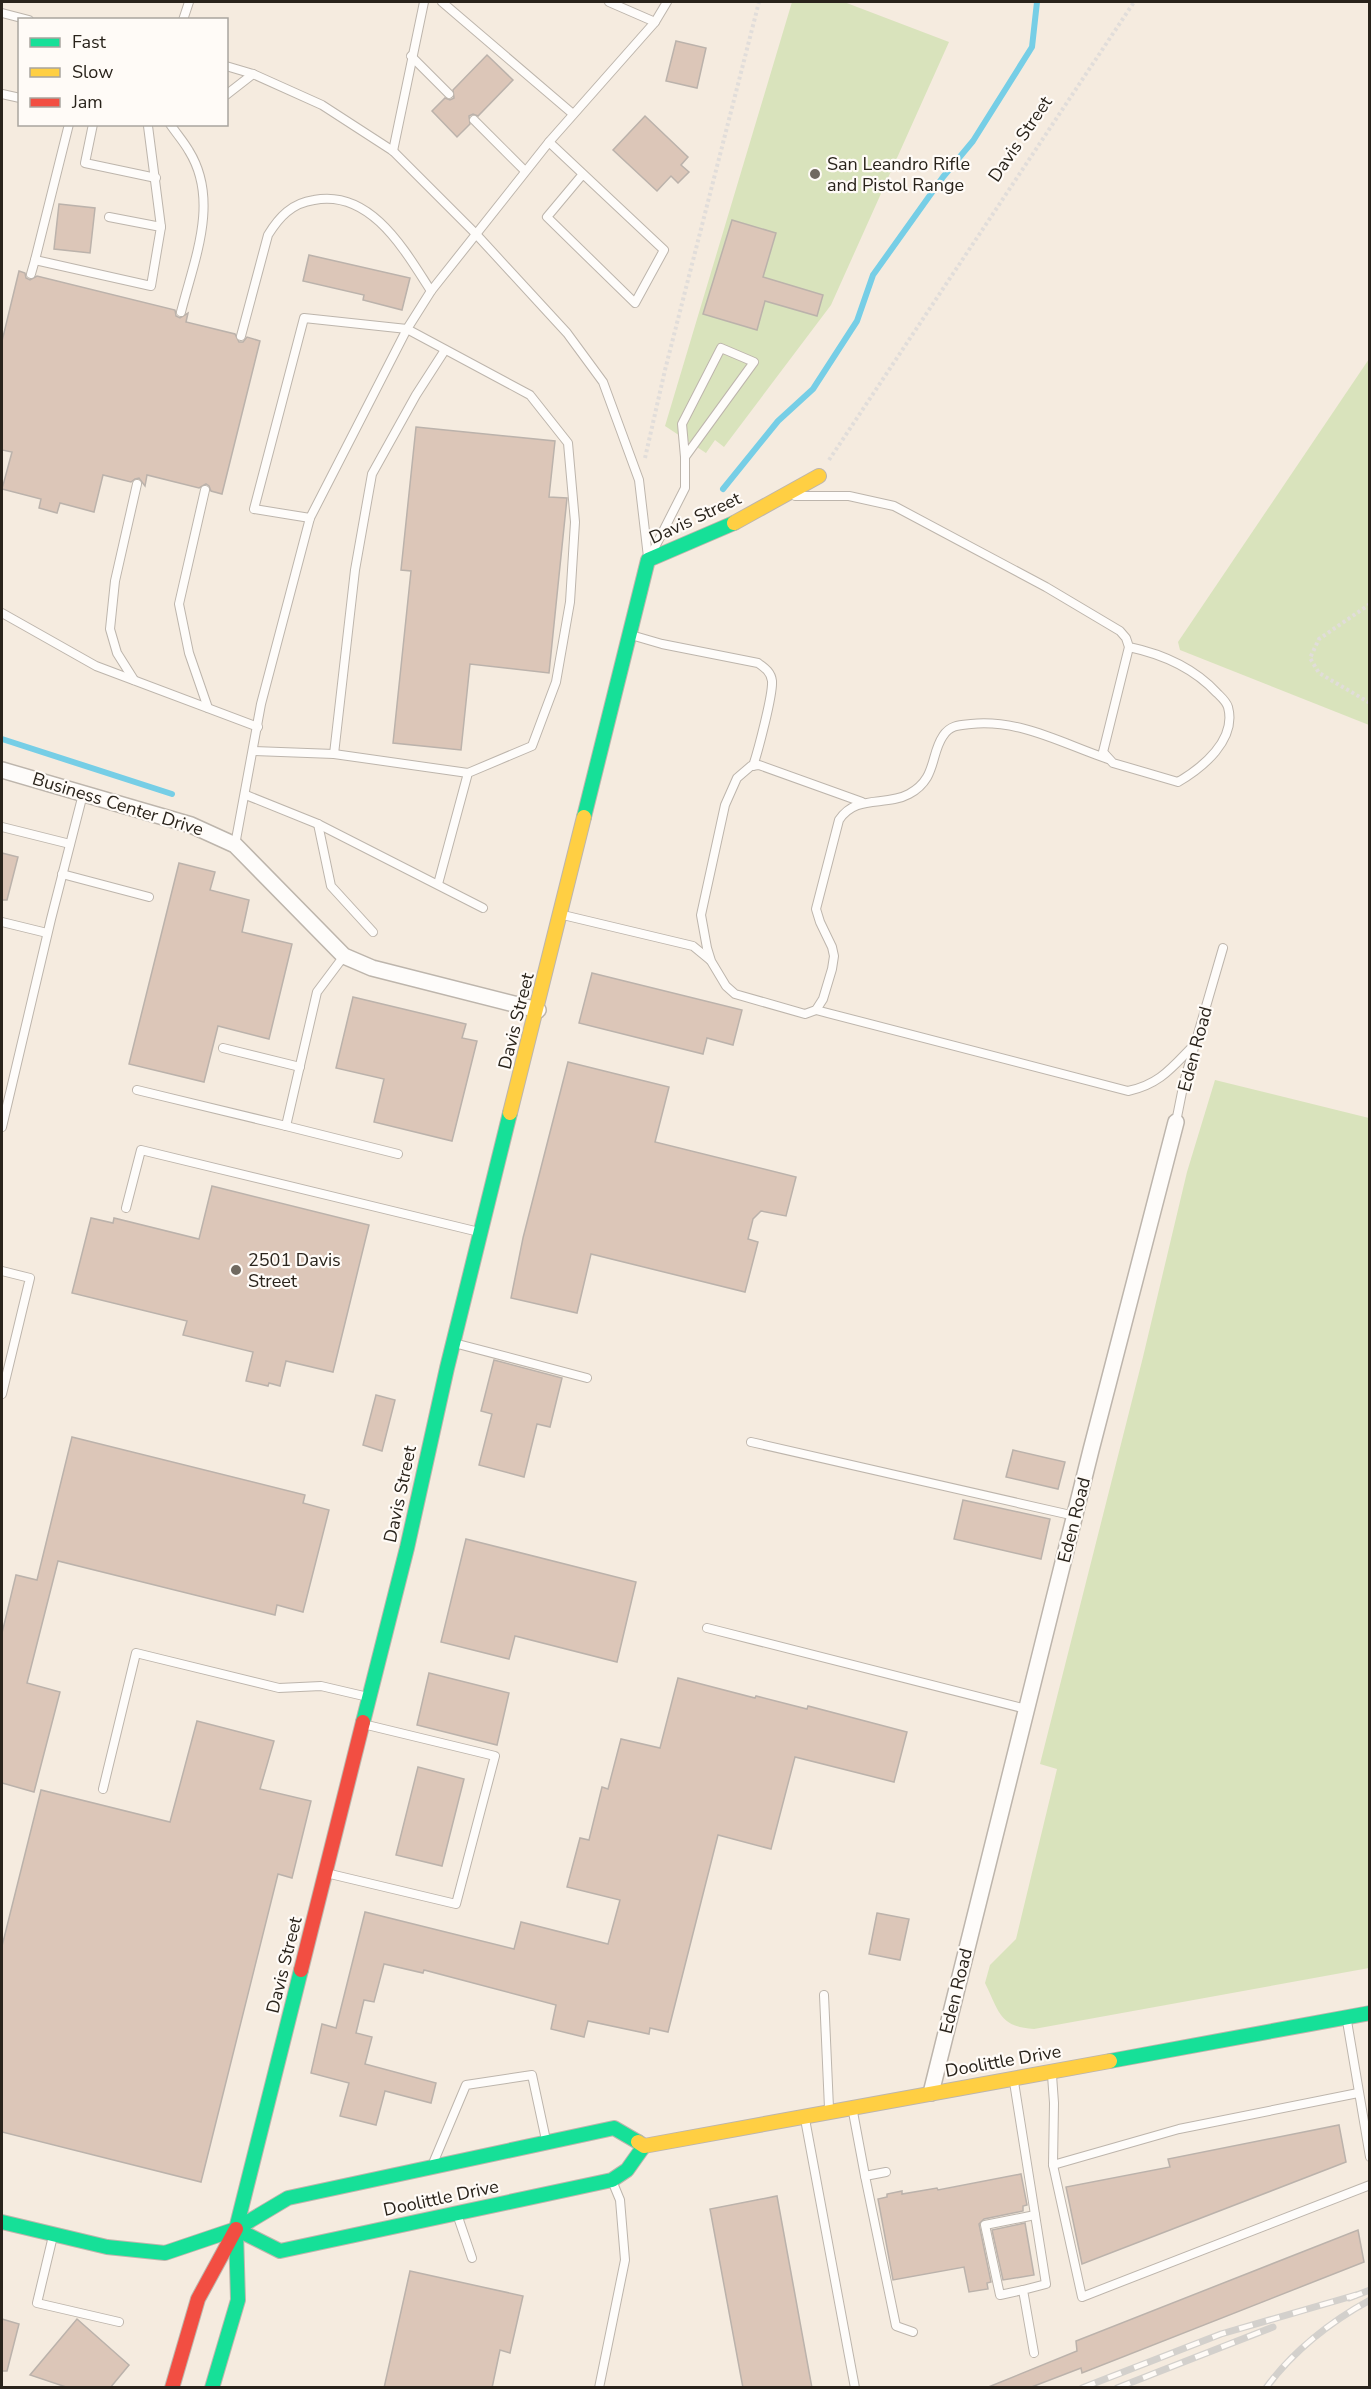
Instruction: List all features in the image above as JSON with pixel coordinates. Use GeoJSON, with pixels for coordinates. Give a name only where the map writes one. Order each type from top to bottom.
{"type":"FeatureCollection","features":[{"type":"Feature","properties":{"kind":"main road","name":"Davis Street"},"geometry":{"type":"LineString","coordinates":[[172,2388],[198,2299],[236,2229],[407,1548],[480,1232],[648,560],[724,528],[819,476]]}},
{"type":"Feature","properties":{"kind":"main road","name":"Doolittle Drive"},"geometry":{"type":"LineString","coordinates":[[2,2222],[107,2247],[165,2253],[236,2229],[288,2198],[433,2165],[614,2128],[644,2146],[1370,2013]]}},
{"type":"Feature","properties":{"kind":"main road"},"geometry":{"type":"LineString","coordinates":[[612,2180],[627,2170],[644,2146]]}},
{"type":"Feature","properties":{"kind":"main road","name":"Doolittle Drive"},"geometry":{"type":"LineString","coordinates":[[236,2229],[280,2251],[612,2180]]}},
{"type":"Feature","properties":{"kind":"main road","name":"Davis Street"},"geometry":{"type":"LineString","coordinates":[[212,2388],[238,2300],[236,2229]]}},
{"type":"Feature","properties":{"kind":"street","name":"Business Center Drive"},"geometry":{"type":"LineString","coordinates":[[2,770],[191,825],[235,845],[344,956],[372,968],[537,1010]]}},
{"type":"Feature","properties":{"kind":"street","name":"Eden Road"},"geometry":{"type":"LineString","coordinates":[[931,2093],[1026,1709],[1176,1122]]}},
{"type":"Feature","properties":{"kind":"lane"},"geometry":{"type":"LineString","coordinates":[[184,18],[189,2]]}},
{"type":"Feature","properties":{"kind":"lane"},"geometry":{"type":"LineString","coordinates":[[393,152],[411,56],[424,2]]}},
{"type":"Feature","properties":{"kind":"lane"},"geometry":{"type":"LineString","coordinates":[[442,2],[573,114]]}},
{"type":"Feature","properties":{"kind":"lane"},"geometry":{"type":"LineString","coordinates":[[609,2],[655,22]]}},
{"type":"Feature","properties":{"kind":"lane"},"geometry":{"type":"LineString","coordinates":[[235,845],[261,705],[310,518],[407,329],[431,291],[549,142],[655,22],[667,2]]}},
{"type":"Feature","properties":{"kind":"lane"},"geometry":{"type":"LineString","coordinates":[[2,13],[21,18]]}},
{"type":"Feature","properties":{"kind":"lane"},"geometry":{"type":"LineString","coordinates":[[411,56],[448,94]]}},
{"type":"Feature","properties":{"kind":"lane"},"geometry":{"type":"LineString","coordinates":[[228,67],[253,74],[322,105],[393,152],[476,233],[567,333],[603,382],[639,480],[648,560]]}},
{"type":"Feature","properties":{"kind":"lane"},"geometry":{"type":"LineString","coordinates":[[228,93],[253,74]]}},
{"type":"Feature","properties":{"kind":"lane"},"geometry":{"type":"LineString","coordinates":[[2,94],[18,98]]}},
{"type":"Feature","properties":{"kind":"lane"},"geometry":{"type":"LineString","coordinates":[[474,120],[525,171]]}},
{"type":"Feature","properties":{"kind":"lane"},"geometry":{"type":"LineString","coordinates":[[31,274],[68,126]]}},
{"type":"Feature","properties":{"kind":"lane"},"geometry":{"type":"LineString","coordinates":[[93,126],[86,163],[156,178]]}},
{"type":"Feature","properties":{"kind":"lane"},"geometry":{"type":"LineString","coordinates":[[35,260],[151,286],[161,227],[147,126]]}},
{"type":"Feature","properties":{"kind":"lane"},"geometry":{"type":"LineString","coordinates":[[171,126],[190,152],[203,184],[204,222],[181,312]]}},
{"type":"Feature","properties":{"kind":"lane"},"geometry":{"type":"LineString","coordinates":[[549,142],[584,174],[664,250],[634,303],[547,217],[584,174]]}},
{"type":"Feature","properties":{"kind":"lane"},"geometry":{"type":"LineString","coordinates":[[241,336],[268,235],[277,221],[292,207],[309,200],[338,198],[371,215],[390,234],[431,291]]}},
{"type":"Feature","properties":{"kind":"lane"},"geometry":{"type":"LineString","coordinates":[[108,217],[161,227]]}},
{"type":"Feature","properties":{"kind":"lane"},"geometry":{"type":"LineString","coordinates":[[253,751],[334,754],[468,773],[532,746],[556,682],[570,602],[575,522],[568,443],[530,395],[407,329],[304,318],[254,509],[310,518]]}},
{"type":"Feature","properties":{"kind":"lane"},"geometry":{"type":"LineString","coordinates":[[648,560],[685,488],[682,424],[721,348],[754,362],[684,457]]}},
{"type":"Feature","properties":{"kind":"lane"},"geometry":{"type":"LineString","coordinates":[[334,754],[355,570],[372,474],[416,395],[445,350]]}},
{"type":"Feature","properties":{"kind":"lane"},"geometry":{"type":"LineString","coordinates":[[134,680],[117,652],[110,629],[115,581],[137,484]]}},
{"type":"Feature","properties":{"kind":"lane"},"geometry":{"type":"LineString","coordinates":[[205,490],[179,604],[189,653],[208,708]]}},
{"type":"Feature","properties":{"kind":"lane"},"geometry":{"type":"LineString","coordinates":[[781,496],[849,496],[894,506],[1090,612],[1120,631],[1129,647],[1103,752],[1113,763],[1178,782],[1192,774],[1215,753],[1225,736],[1229,716],[1227,704],[1203,678],[1181,664],[1144,650],[1129,647]]}},
{"type":"Feature","properties":{"kind":"lane"},"geometry":{"type":"LineString","coordinates":[[2,613],[96,666],[258,727]]}},
{"type":"Feature","properties":{"kind":"lane"},"geometry":{"type":"LineString","coordinates":[[630,634],[662,644],[758,663],[766,668],[772,683],[759,750],[753,766]]}},
{"type":"Feature","properties":{"kind":"lane"},"geometry":{"type":"LineString","coordinates":[[862,802],[844,813],[839,820],[816,909],[834,956],[824,999],[816,1010],[805,1014],[735,994],[726,986],[711,961],[701,915],[725,805],[737,778],[753,766],[759,765],[862,802],[889,801],[910,793],[929,773],[941,738],[954,726],[987,723],[1015,726],[1053,737],[1076,749],[1108,759]]}},
{"type":"Feature","properties":{"kind":"lane"},"geometry":{"type":"LineString","coordinates":[[438,884],[468,773]]}},
{"type":"Feature","properties":{"kind":"lane"},"geometry":{"type":"LineString","coordinates":[[2,1127],[47,933],[83,792]]}},
{"type":"Feature","properties":{"kind":"lane"},"geometry":{"type":"LineString","coordinates":[[246,795],[318,824],[483,908]]}},
{"type":"Feature","properties":{"kind":"lane"},"geometry":{"type":"LineString","coordinates":[[318,824],[331,885],[373,932]]}},
{"type":"Feature","properties":{"kind":"lane"},"geometry":{"type":"LineString","coordinates":[[2,827],[70,844]]}},
{"type":"Feature","properties":{"kind":"lane"},"geometry":{"type":"LineString","coordinates":[[62,874],[148,897]]}},
{"type":"Feature","properties":{"kind":"lane"},"geometry":{"type":"LineString","coordinates":[[561,914],[693,946],[711,961]]}},
{"type":"Feature","properties":{"kind":"lane"},"geometry":{"type":"LineString","coordinates":[[2,922],[47,933]]}},
{"type":"Feature","properties":{"kind":"lane","name":"Eden Road"},"geometry":{"type":"LineString","coordinates":[[1176,1122],[1184,1082],[1223,948]]}},
{"type":"Feature","properties":{"kind":"lane"},"geometry":{"type":"LineString","coordinates":[[286,1126],[317,992],[344,956]]}},
{"type":"Feature","properties":{"kind":"lane"},"geometry":{"type":"LineString","coordinates":[[816,1010],[1128,1091],[1145,1088],[1162,1078],[1196,1044]]}},
{"type":"Feature","properties":{"kind":"lane"},"geometry":{"type":"LineString","coordinates":[[223,1048],[300,1067]]}},
{"type":"Feature","properties":{"kind":"lane"},"geometry":{"type":"LineString","coordinates":[[138,1090],[398,1154]]}},
{"type":"Feature","properties":{"kind":"lane"},"geometry":{"type":"LineString","coordinates":[[126,1209],[141,1150],[480,1232]]}},
{"type":"Feature","properties":{"kind":"lane"},"geometry":{"type":"LineString","coordinates":[[2,1270],[30,1278],[2,1394]]}},
{"type":"Feature","properties":{"kind":"lane"},"geometry":{"type":"LineString","coordinates":[[453,1343],[587,1378]]}},
{"type":"Feature","properties":{"kind":"lane"},"geometry":{"type":"LineString","coordinates":[[751,1442],[1075,1516]]}},
{"type":"Feature","properties":{"kind":"lane"},"geometry":{"type":"LineString","coordinates":[[707,1628],[1026,1709]]}},
{"type":"Feature","properties":{"kind":"lane"},"geometry":{"type":"LineString","coordinates":[[103,1789],[136,1653],[279,1688],[321,1686],[369,1697]]}},
{"type":"Feature","properties":{"kind":"lane"},"geometry":{"type":"LineString","coordinates":[[324,1873],[456,1904],[495,1756],[363,1724]]}},
{"type":"Feature","properties":{"kind":"lane"},"geometry":{"type":"LineString","coordinates":[[824,1995],[829,2112]]}},
{"type":"Feature","properties":{"kind":"lane"},"geometry":{"type":"LineString","coordinates":[[1346,2017],[1370,2157]]}},
{"type":"Feature","properties":{"kind":"lane"},"geometry":{"type":"LineString","coordinates":[[1051,2071],[1054,2103],[1053,2165],[1082,2297],[1370,2185]]}},
{"type":"Feature","properties":{"kind":"lane"},"geometry":{"type":"LineString","coordinates":[[433,2165],[466,2085],[532,2076],[546,2142]]}},
{"type":"Feature","properties":{"kind":"lane"},"geometry":{"type":"LineString","coordinates":[[1014,2078],[1046,2284],[1000,2295],[985,2225],[1035,2215]]}},
{"type":"Feature","properties":{"kind":"lane"},"geometry":{"type":"LineString","coordinates":[[1053,2165],[1179,2129],[1358,2093]]}},
{"type":"Feature","properties":{"kind":"lane"},"geometry":{"type":"LineString","coordinates":[[852,2108],[896,2326],[912,2332]]}},
{"type":"Feature","properties":{"kind":"lane"},"geometry":{"type":"LineString","coordinates":[[804,2118],[855,2388]]}},
{"type":"Feature","properties":{"kind":"lane"},"geometry":{"type":"LineString","coordinates":[[865,2176],[886,2172]]}},
{"type":"Feature","properties":{"kind":"lane"},"geometry":{"type":"LineString","coordinates":[[598,2388],[625,2260],[620,2200],[612,2180]]}},
{"type":"Feature","properties":{"kind":"lane"},"geometry":{"type":"LineString","coordinates":[[457,2213],[472,2258]]}},
{"type":"Feature","properties":{"kind":"lane"},"geometry":{"type":"LineString","coordinates":[[53,2234],[37,2303],[119,2322]]}},
{"type":"Feature","properties":{"kind":"lane"},"geometry":{"type":"LineString","coordinates":[[1023,2290],[1034,2353]]}},
{"type":"Feature","properties":{"kind":"path"},"geometry":{"type":"LineString","coordinates":[[639,480],[664,370],[759,2]]}},
{"type":"Feature","properties":{"kind":"path","name":"Davis Street"},"geometry":{"type":"LineString","coordinates":[[819,476],[1134,2]]}},
{"type":"Feature","properties":{"kind":"path"},"geometry":{"type":"LineString","coordinates":[[1370,604],[1319,639],[1310,658],[1319,673],[1370,703]]}},
{"type":"Feature","properties":{"kind":"green space","name":"San Leandro Rifle and Pistol Range"},"geometry":{"type":"Polygon","coordinates":[[[792,2],[844,2],[949,42],[831,305],[724,447],[715,440],[706,453],[665,426],[792,2]]]}},
{"type":"Feature","properties":{"kind":"green space"},"geometry":{"type":"Polygon","coordinates":[[[1369,359],[1369,725],[1180,650],[1178,642],[1369,359]]]}},
{"type":"Feature","properties":{"kind":"green space"},"geometry":{"type":"Polygon","coordinates":[[[1215,1080],[1369,1118],[1369,1968],[1034,2029],[1022,2028],[1002,2016],[985,1983],[990,1965],[1016,1939],[1057,1769],[1040,1764],[1143,1357],[1187,1172],[1215,1080]]]}},
{"type":"Feature","properties":{"kind":"building"},"geometry":{"type":"Polygon","coordinates":[[[676,41],[706,48],[697,88],[666,81],[676,41]]]}},
{"type":"Feature","properties":{"kind":"building"},"geometry":{"type":"Polygon","coordinates":[[[487,55],[513,80],[478,116],[473,114],[469,116],[470,124],[457,137],[432,111],[445,98],[450,100],[454,98],[453,90],[487,55]]]}},
{"type":"Feature","properties":{"kind":"building"},"geometry":{"type":"Polygon","coordinates":[[[645,116],[688,157],[681,165],[689,172],[678,183],[671,176],[657,191],[613,150],[645,116]]]}},
{"type":"Feature","properties":{"kind":"building"},"geometry":{"type":"Polygon","coordinates":[[[59,204],[95,208],[90,253],[54,249],[59,204]]]}},
{"type":"Feature","properties":{"kind":"building"},"geometry":{"type":"Polygon","coordinates":[[[732,220],[776,233],[763,277],[823,295],[817,316],[765,301],[757,330],[703,314],[732,220]]]}},
{"type":"Feature","properties":{"kind":"building"},"geometry":{"type":"Polygon","coordinates":[[[309,255],[410,278],[402,310],[363,300],[364,295],[303,281],[309,255]]]}},
{"type":"Feature","properties":{"kind":"building"},"geometry":{"type":"Polygon","coordinates":[[[19,271],[25,273],[26,278],[30,280],[37,276],[175,310],[176,316],[180,318],[188,313],[186,322],[235,334],[239,342],[243,342],[247,337],[260,341],[222,494],[211,491],[206,484],[199,488],[147,475],[145,486],[139,478],[131,482],[103,475],[94,512],[60,503],[57,513],[39,508],[41,499],[2,489],[12,452],[2,450],[2,341],[19,271]]]}},
{"type":"Feature","properties":{"kind":"building"},"geometry":{"type":"Polygon","coordinates":[[[416,427],[555,441],[549,497],[567,498],[549,673],[470,664],[461,750],[393,743],[411,571],[401,570],[416,427]]]}},
{"type":"Feature","properties":{"kind":"building"},"geometry":{"type":"Polygon","coordinates":[[[2,853],[18,857],[7,900],[2,900],[2,853]]]}},
{"type":"Feature","properties":{"kind":"building"},"geometry":{"type":"Polygon","coordinates":[[[179,863],[215,872],[210,890],[249,900],[242,932],[292,944],[269,1039],[218,1026],[204,1082],[129,1064],[179,863]]]}},
{"type":"Feature","properties":{"kind":"building"},"geometry":{"type":"Polygon","coordinates":[[[592,973],[742,1010],[733,1045],[707,1038],[703,1054],[579,1023],[592,973]]]}},
{"type":"Feature","properties":{"kind":"building"},"geometry":{"type":"Polygon","coordinates":[[[353,997],[466,1024],[462,1038],[477,1041],[452,1141],[374,1122],[384,1079],[336,1068],[353,997]]]}},
{"type":"Feature","properties":{"kind":"building"},"geometry":{"type":"Polygon","coordinates":[[[568,1062],[669,1087],[655,1142],[796,1177],[786,1216],[761,1211],[753,1219],[748,1239],[758,1242],[745,1292],[591,1254],[577,1313],[511,1298],[523,1238],[568,1062]]]}},
{"type":"Feature","properties":{"kind":"building","name":"2501 Davis Street"},"geometry":{"type":"Polygon","coordinates":[[[212,1186],[369,1225],[333,1372],[286,1361],[280,1386],[246,1381],[253,1352],[183,1335],[187,1321],[72,1293],[91,1218],[113,1223],[114,1218],[199,1239],[212,1186]]]}},
{"type":"Feature","properties":{"kind":"building"},"geometry":{"type":"Polygon","coordinates":[[[494,1360],[562,1378],[550,1427],[537,1424],[524,1477],[479,1465],[492,1414],[481,1411],[494,1360]]]}},
{"type":"Feature","properties":{"kind":"building"},"geometry":{"type":"Polygon","coordinates":[[[376,1395],[395,1400],[382,1451],[363,1445],[376,1395]]]}},
{"type":"Feature","properties":{"kind":"building"},"geometry":{"type":"Polygon","coordinates":[[[72,1437],[305,1495],[303,1503],[329,1510],[303,1612],[277,1605],[275,1615],[58,1561],[27,1683],[60,1692],[34,1792],[2,1783],[2,1633],[16,1575],[37,1580],[72,1437]]]}},
{"type":"Feature","properties":{"kind":"building"},"geometry":{"type":"Polygon","coordinates":[[[1013,1450],[1065,1462],[1058,1489],[1006,1477],[1013,1450]]]}},
{"type":"Feature","properties":{"kind":"building"},"geometry":{"type":"Polygon","coordinates":[[[963,1500],[1050,1519],[1041,1559],[954,1539],[963,1500]]]}},
{"type":"Feature","properties":{"kind":"building"},"geometry":{"type":"Polygon","coordinates":[[[466,1539],[636,1582],[617,1662],[515,1636],[509,1659],[441,1642],[466,1539]]]}},
{"type":"Feature","properties":{"kind":"building"},"geometry":{"type":"Polygon","coordinates":[[[429,1673],[509,1693],[497,1745],[417,1725],[429,1673]]]}},
{"type":"Feature","properties":{"kind":"building"},"geometry":{"type":"Polygon","coordinates":[[[678,1678],[755,1698],[756,1696],[807,1709],[808,1706],[907,1732],[894,1782],[795,1757],[771,1849],[718,1835],[668,2032],[650,2028],[649,2034],[588,2021],[584,2037],[551,2029],[556,2005],[424,1970],[423,1973],[384,1964],[374,2002],[364,2000],[356,2033],[372,2037],[365,2064],[436,2083],[431,2103],[385,2091],[376,2125],[340,2116],[349,2083],[311,2073],[322,2024],[336,2028],[365,1912],[514,1949],[521,1922],[608,1944],[620,1900],[567,1887],[580,1838],[589,1840],[602,1787],[608,1789],[621,1739],[660,1748],[678,1678]]]}},
{"type":"Feature","properties":{"kind":"building"},"geometry":{"type":"Polygon","coordinates":[[[197,1721],[274,1741],[260,1789],[311,1801],[292,1878],[278,1874],[201,2182],[2,2132],[2,1946],[41,1790],[170,1822],[197,1721]]]}},
{"type":"Feature","properties":{"kind":"building"},"geometry":{"type":"Polygon","coordinates":[[[418,1767],[464,1779],[442,1866],[396,1855],[418,1767]]]}},
{"type":"Feature","properties":{"kind":"building"},"geometry":{"type":"Polygon","coordinates":[[[877,1913],[909,1919],[900,1960],[869,1954],[877,1913]]]}},
{"type":"Feature","properties":{"kind":"building"},"geometry":{"type":"Polygon","coordinates":[[[1339,2125],[1346,2162],[1082,2264],[1066,2187],[1170,2167],[1168,2159],[1339,2125]]]}},
{"type":"Feature","properties":{"kind":"building"},"geometry":{"type":"Polygon","coordinates":[[[1021,2174],[1027,2205],[1023,2206],[1023,2211],[984,2219],[979,2224],[991,2282],[987,2283],[988,2289],[969,2292],[964,2267],[893,2280],[878,2199],[887,2197],[887,2194],[902,2191],[902,2194],[937,2188],[938,2190],[1021,2174]]]}},
{"type":"Feature","properties":{"kind":"building"},"geometry":{"type":"Polygon","coordinates":[[[777,2196],[812,2388],[743,2388],[710,2209],[777,2196]]]}},
{"type":"Feature","properties":{"kind":"building"},"geometry":{"type":"Polygon","coordinates":[[[1025,2223],[1034,2275],[1003,2280],[992,2230],[1025,2223]]]}},
{"type":"Feature","properties":{"kind":"building"},"geometry":{"type":"Polygon","coordinates":[[[1358,2230],[1364,2262],[1082,2373],[1081,2368],[1029,2388],[986,2388],[1077,2351],[1076,2341],[1358,2230]]]}},
{"type":"Feature","properties":{"kind":"building"},"geometry":{"type":"Polygon","coordinates":[[[410,2271],[523,2296],[510,2353],[500,2350],[492,2388],[384,2388],[410,2271]]]}},
{"type":"Feature","properties":{"kind":"building"},"geometry":{"type":"Polygon","coordinates":[[[2,2319],[19,2324],[7,2371],[2,2371],[2,2319]]]}},
{"type":"Feature","properties":{"kind":"building"},"geometry":{"type":"Polygon","coordinates":[[[77,2319],[129,2365],[110,2388],[69,2388],[30,2375],[77,2319]]]}},
{"type":"Feature","properties":{"kind":"waterway"},"geometry":{"type":"LineString","coordinates":[[723,489],[778,421],[813,389],[857,321],[873,275],[943,177],[973,141],[1032,47],[1037,2]]}},
{"type":"Feature","properties":{"kind":"waterway"},"geometry":{"type":"LineString","coordinates":[[2,739],[172,794]]}},
{"type":"Feature","properties":{"kind":"railway"},"geometry":{"type":"LineString","coordinates":[[1349,2298],[1370,2290]]}},
{"type":"Feature","properties":{"kind":"railway"},"geometry":{"type":"LineString","coordinates":[[1082,2388],[1221,2334],[1356,2295]]}},
{"type":"Feature","properties":{"kind":"railway"},"geometry":{"type":"LineString","coordinates":[[1266,2388],[1313,2338],[1370,2300]]}},
{"type":"Feature","properties":{"kind":"railway"},"geometry":{"type":"LineString","coordinates":[[1117,2388],[1273,2327]]}},
{"type":"Feature","properties":{"kind":"traffic: fast"},"geometry":{"type":"LineString","coordinates":[[584,817],[648,560],[734,523]]}},
{"type":"Feature","properties":{"kind":"traffic: fast"},"geometry":{"type":"LineString","coordinates":[[363,1722],[407,1548],[447,1368],[510,1113]]}},
{"type":"Feature","properties":{"kind":"traffic: fast"},"geometry":{"type":"LineString","coordinates":[[2,2222],[107,2247],[165,2253],[236,2229],[301,1970]]}},
{"type":"Feature","properties":{"kind":"traffic: fast"},"geometry":{"type":"LineString","coordinates":[[1110,2061],[1370,2013]]}},
{"type":"Feature","properties":{"kind":"traffic: fast"},"geometry":{"type":"LineString","coordinates":[[236,2229],[288,2198],[614,2128],[638,2142]]}},
{"type":"Feature","properties":{"kind":"traffic: fast"},"geometry":{"type":"LineString","coordinates":[[236,2229],[280,2251],[612,2180],[627,2170],[644,2146]]}},
{"type":"Feature","properties":{"kind":"traffic: fast"},"geometry":{"type":"LineString","coordinates":[[212,2388],[238,2300],[236,2232]]}},
{"type":"Feature","properties":{"kind":"traffic: slow"},"geometry":{"type":"LineString","coordinates":[[734,523],[819,476]]}},
{"type":"Feature","properties":{"kind":"traffic: slow"},"geometry":{"type":"LineString","coordinates":[[510,1113],[584,817]]}},
{"type":"Feature","properties":{"kind":"traffic: slow"},"geometry":{"type":"LineString","coordinates":[[638,2142],[644,2146],[1110,2061]]}},
{"type":"Feature","properties":{"kind":"traffic: jam"},"geometry":{"type":"LineString","coordinates":[[301,1970],[363,1722]]}},
{"type":"Feature","properties":{"kind":"traffic: jam"},"geometry":{"type":"LineString","coordinates":[[172,2388],[198,2299],[236,2229]]}},
{"type":"Feature","properties":{"kind":"place","name":"San Leandro Rifle and Pistol Range"},"geometry":{"type":"Point","coordinates":[815,174]}},
{"type":"Feature","properties":{"kind":"place","name":"2501 Davis Street"},"geometry":{"type":"Point","coordinates":[236,1270]}}]}
